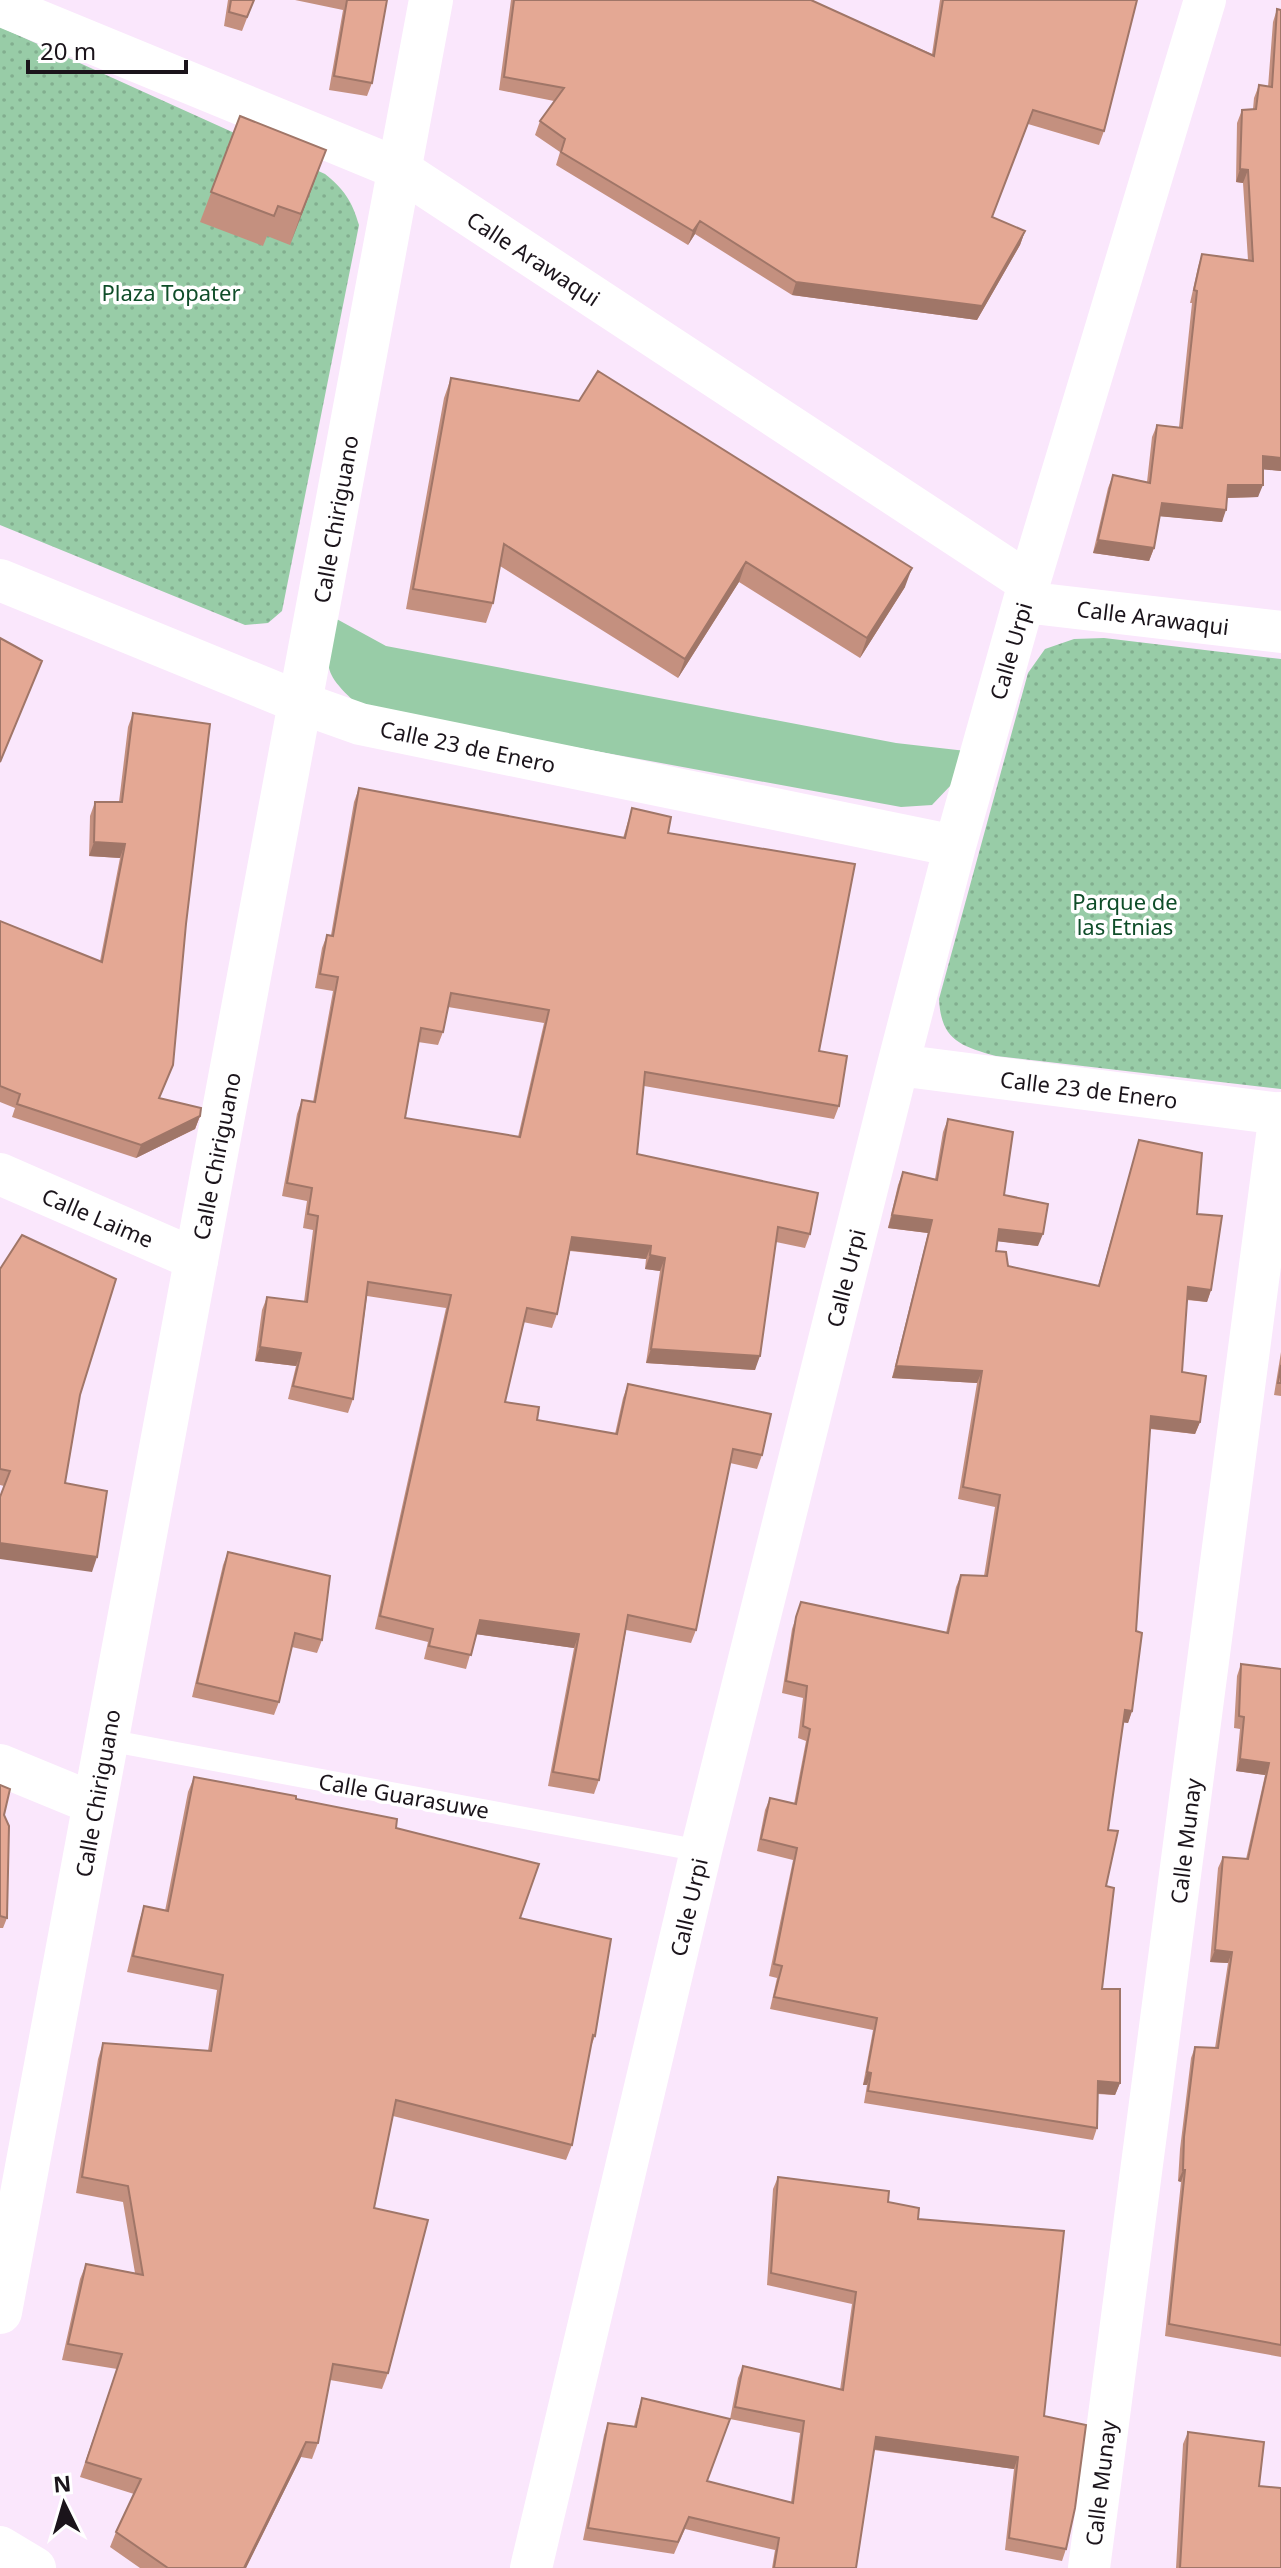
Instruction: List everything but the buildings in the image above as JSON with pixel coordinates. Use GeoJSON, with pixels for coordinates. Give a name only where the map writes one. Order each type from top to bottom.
{"type":"FeatureCollection","features":[{"type":"Feature","properties":{"kind":"main road","name":"Calle Chiriguano"},"geometry":{"type":"LineString","coordinates":[[0,2312],[431,0]]}},
{"type":"Feature","properties":{"kind":"street","name":"Calle Urpi"},"geometry":{"type":"LineString","coordinates":[[531,2568],[701,1851],[955,846],[1027,593],[1205,0]]}},
{"type":"Feature","properties":{"kind":"street","name":"Calle Arawaqui"},"geometry":{"type":"LineString","coordinates":[[0,5],[399,169],[1027,593],[1281,632]]}},
{"type":"Feature","properties":{"kind":"street","name":"Calle 23 de Enero"},"geometry":{"type":"LineString","coordinates":[[0,580],[301,703],[360,724],[955,846]]}},
{"type":"Feature","properties":{"kind":"street","name":"Calle 23 de Enero"},"geometry":{"type":"LineString","coordinates":[[898,1065],[1281,1114]]}},
{"type":"Feature","properties":{"kind":"street","name":"Calle Munay"},"geometry":{"type":"LineString","coordinates":[[1089,2568],[1281,1114]]}},
{"type":"Feature","properties":{"kind":"street","name":"Calle Laime"},"geometry":{"type":"LineString","coordinates":[[0,1174],[197,1260]]}},
{"type":"Feature","properties":{"kind":"street"},"geometry":{"type":"LineString","coordinates":[[0,1765],[95,1804]]}},
{"type":"Feature","properties":{"kind":"street"},"geometry":{"type":"LineString","coordinates":[[0,2547],[35,2568]]}},
{"type":"Feature","properties":{"kind":"lane","name":"Calle Guarasuwe"},"geometry":{"type":"LineString","coordinates":[[107,1740],[701,1851]]}},
{"type":"Feature","properties":{"kind":"green space","name":"Plaza Topater"},"geometry":{"type":"Polygon","coordinates":[[[0,27],[325,174],[342,190],[353,209],[359,225],[282,611],[268,623],[245,625],[0,525],[0,27]]]}},
{"type":"Feature","properties":{"kind":"green space"},"geometry":{"type":"Polygon","coordinates":[[[333,617],[386,646],[896,743],[966,751],[952,784],[932,805],[901,807],[361,708],[338,685],[329,668],[333,617]]]}},
{"type":"Feature","properties":{"kind":"green space","name":"Parque de las Etnias"},"geometry":{"type":"Polygon","coordinates":[[[1104,638],[1281,659],[1281,1089],[996,1056],[954,1039],[944,1023],[939,999],[1028,673],[1045,649],[1074,639],[1104,638]]]}}]}
